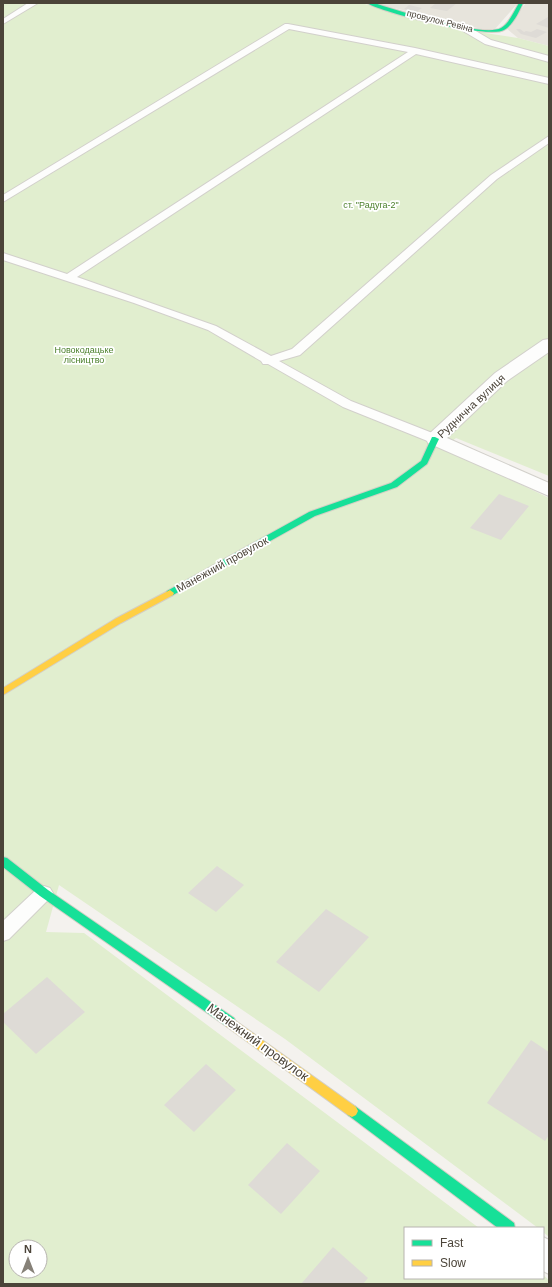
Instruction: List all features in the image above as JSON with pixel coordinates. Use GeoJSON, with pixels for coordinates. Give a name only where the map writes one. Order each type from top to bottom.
{"type":"FeatureCollection","features":[{"type":"Feature","properties":{"kind":"street","name":"провулок Ревіна"},"geometry":{"type":"LineString","coordinates":[[369,3],[466,29],[494,32],[501,30],[522,3]]}},
{"type":"Feature","properties":{"kind":"street","name":"Руднична вулиця"},"geometry":{"type":"LineString","coordinates":[[549,344],[501,377],[435,439],[549,490]]}},
{"type":"Feature","properties":{"kind":"street","name":"Манежний провулок"},"geometry":{"type":"LineString","coordinates":[[3,692],[118,621],[312,514],[394,485],[424,462],[435,439]]}},
{"type":"Feature","properties":{"kind":"street","name":"Манежний провулок"},"geometry":{"type":"LineString","coordinates":[[3,861],[44,893],[268,1048],[508,1227]]}},
{"type":"Feature","properties":{"kind":"lane"},"geometry":{"type":"LineString","coordinates":[[3,22],[34,3]]}},
{"type":"Feature","properties":{"kind":"lane"},"geometry":{"type":"LineString","coordinates":[[3,199],[288,26],[415,50],[549,81]]}},
{"type":"Feature","properties":{"kind":"lane"},"geometry":{"type":"LineString","coordinates":[[466,29],[488,42],[549,58]]}},
{"type":"Feature","properties":{"kind":"lane"},"geometry":{"type":"LineString","coordinates":[[68,278],[415,50]]}},
{"type":"Feature","properties":{"kind":"lane"},"geometry":{"type":"LineString","coordinates":[[267,361],[296,352],[494,178],[549,139]]}},
{"type":"Feature","properties":{"kind":"lane"},"geometry":{"type":"LineString","coordinates":[[3,256],[138,301],[212,328],[267,361],[347,404],[435,439]]}},
{"type":"Feature","properties":{"kind":"lane"},"geometry":{"type":"LineString","coordinates":[[3,933],[44,893]]}},
{"type":"Feature","properties":{"kind":"shaded area"},"geometry":{"type":"Polygon","coordinates":[[[373,3],[518,3],[495,29],[486,30],[373,3]]]}},
{"type":"Feature","properties":{"kind":"shaded area"},"geometry":{"type":"Polygon","coordinates":[[[526,3],[549,3],[549,46],[518,38],[506,28],[526,3]]]}},
{"type":"Feature","properties":{"kind":"green space"},"geometry":{"type":"Polygon","coordinates":[[[3,3],[361,3],[465,30],[518,38],[549,46],[549,476],[456,438],[444,448],[549,498],[549,1237],[544,1233],[544,1227],[537,1227],[285,1039],[59,885],[46,932],[84,933],[478,1227],[404,1227],[404,1279],[544,1279],[544,1276],[549,1280],[549,1284],[3,1284],[3,3]]]}},
{"type":"Feature","properties":{"kind":"building"},"geometry":{"type":"Polygon","coordinates":[[[436,3],[457,3],[447,11],[430,8],[436,3]]]}},
{"type":"Feature","properties":{"kind":"building"},"geometry":{"type":"Polygon","coordinates":[[[409,5],[422,8],[416,12],[404,9],[409,5]]]}},
{"type":"Feature","properties":{"kind":"building"},"geometry":{"type":"Polygon","coordinates":[[[548,17],[549,28],[536,24],[548,17]]]}},
{"type":"Feature","properties":{"kind":"building"},"geometry":{"type":"Polygon","coordinates":[[[516,29],[520,29],[524,32],[531,32],[537,29],[547,32],[536,38],[521,34],[516,29]]]}},
{"type":"Feature","properties":{"kind":"building"},"geometry":{"type":"Polygon","coordinates":[[[499,494],[529,506],[501,540],[470,528],[499,494]]]}},
{"type":"Feature","properties":{"kind":"building"},"geometry":{"type":"Polygon","coordinates":[[[217,866],[244,885],[216,912],[188,893],[217,866]]]}},
{"type":"Feature","properties":{"kind":"building"},"geometry":{"type":"Polygon","coordinates":[[[326,909],[369,937],[319,992],[276,962],[326,909]]]}},
{"type":"Feature","properties":{"kind":"building"},"geometry":{"type":"Polygon","coordinates":[[[47,977],[85,1012],[36,1054],[3,1022],[3,1014],[47,977]]]}},
{"type":"Feature","properties":{"kind":"building"},"geometry":{"type":"Polygon","coordinates":[[[531,1040],[549,1052],[549,1135],[545,1141],[487,1103],[531,1040]]]}},
{"type":"Feature","properties":{"kind":"building"},"geometry":{"type":"Polygon","coordinates":[[[206,1064],[236,1090],[194,1132],[164,1105],[206,1064]]]}},
{"type":"Feature","properties":{"kind":"building"},"geometry":{"type":"Polygon","coordinates":[[[287,1143],[320,1171],[281,1214],[248,1185],[287,1143]]]}},
{"type":"Feature","properties":{"kind":"building"},"geometry":{"type":"Polygon","coordinates":[[[333,1247],[368,1278],[363,1284],[301,1284],[333,1247]]]}},
{"type":"Feature","properties":{"kind":"traffic: fast"},"geometry":{"type":"LineString","coordinates":[[369,3],[457,27],[491,31],[501,30],[507,26],[521,3]]}},
{"type":"Feature","properties":{"kind":"traffic: fast"},"geometry":{"type":"LineString","coordinates":[[170,593],[312,514],[394,485],[424,462],[435,439]]}},
{"type":"Feature","properties":{"kind":"traffic: fast"},"geometry":{"type":"LineString","coordinates":[[3,861],[44,893],[230,1022]]}},
{"type":"Feature","properties":{"kind":"traffic: fast"},"geometry":{"type":"LineString","coordinates":[[352,1111],[508,1227]]}},
{"type":"Feature","properties":{"kind":"traffic: slow"},"geometry":{"type":"LineString","coordinates":[[3,692],[118,621],[170,593]]}},
{"type":"Feature","properties":{"kind":"traffic: slow"},"geometry":{"type":"LineString","coordinates":[[230,1022],[352,1111]]}},
{"type":"Feature","properties":{"kind":"park label","name":"ст. \"Радуга-2\""},"geometry":{"type":"Point","coordinates":[371,205]}},
{"type":"Feature","properties":{"kind":"park label","name":"Новокодацьке лісництво"},"geometry":{"type":"Point","coordinates":[84,356]}}]}
